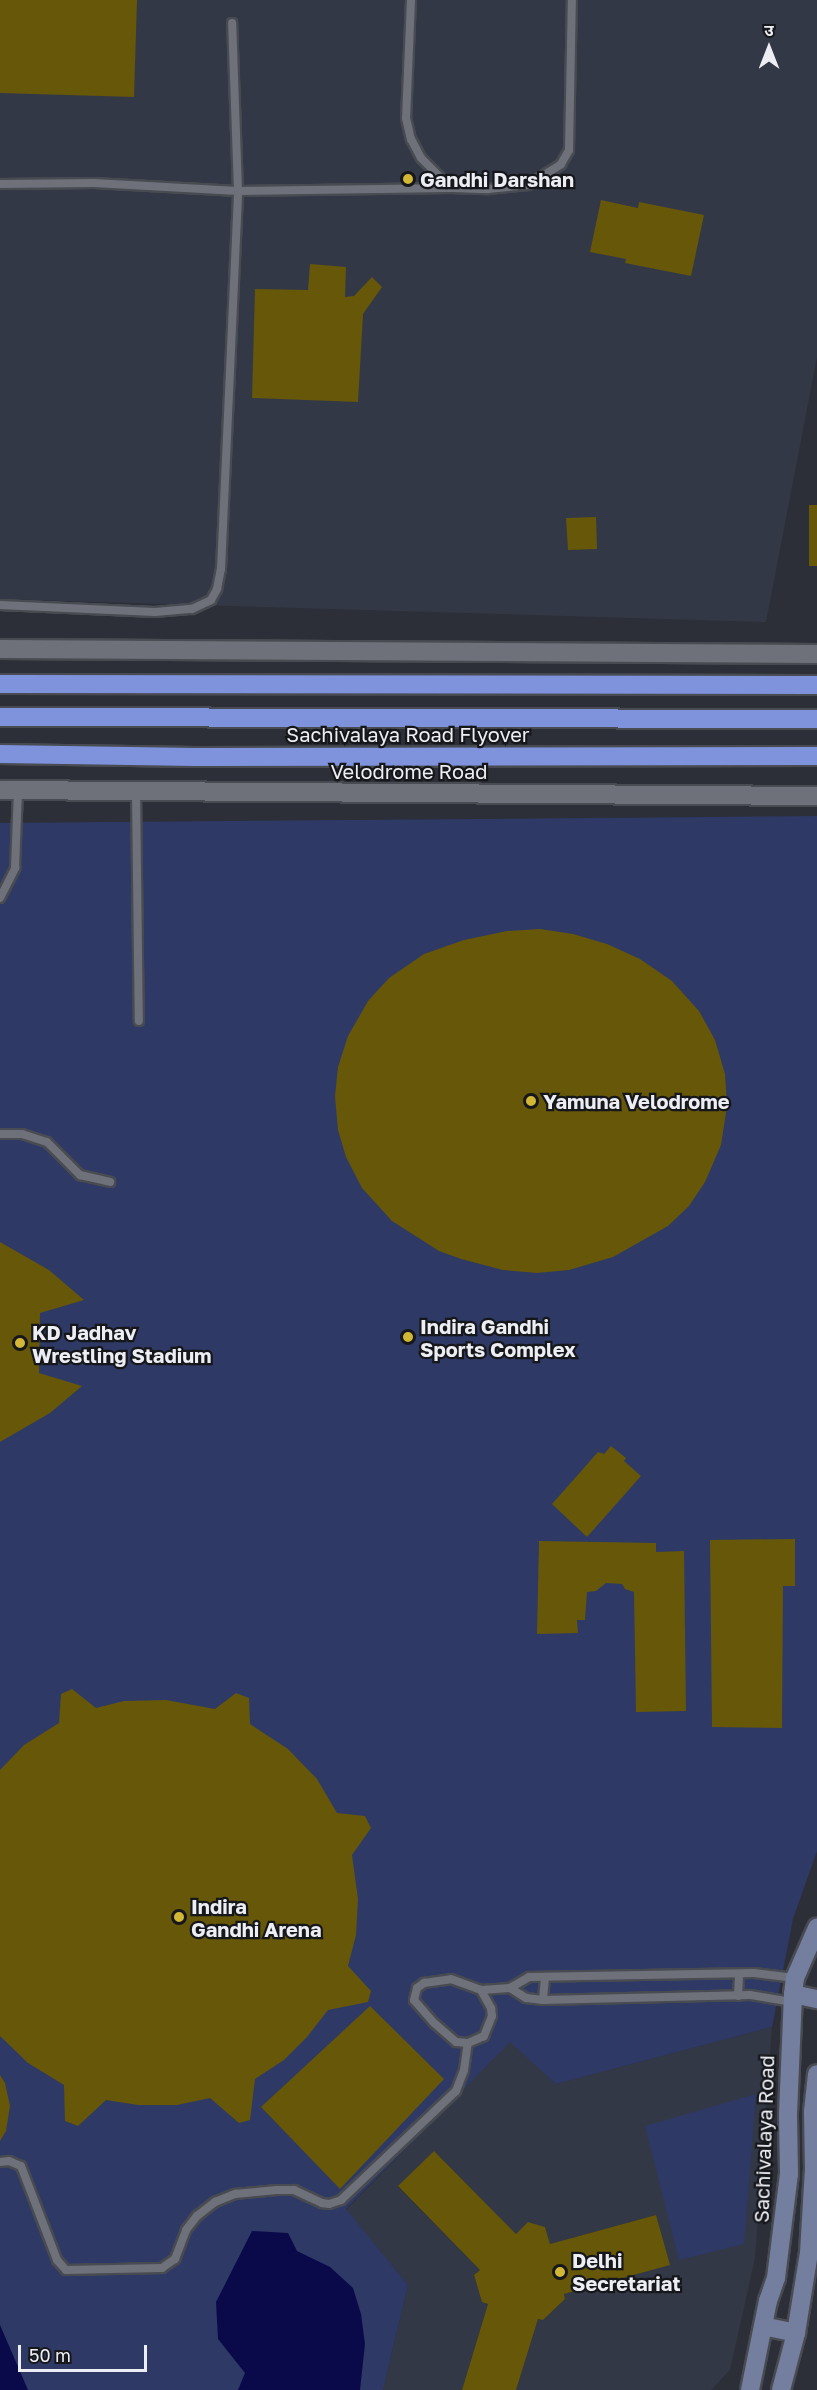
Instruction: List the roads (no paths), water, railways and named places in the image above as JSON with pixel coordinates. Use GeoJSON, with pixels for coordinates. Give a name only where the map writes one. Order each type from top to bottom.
{"type":"FeatureCollection","features":[{"type":"Feature","properties":{"kind":"highway"},"geometry":{"type":"LineString","coordinates":[[0,684],[817,685]]}},
{"type":"Feature","properties":{"kind":"highway","name":"Sachivalaya Road Flyover"},"geometry":{"type":"LineString","coordinates":[[0,717],[817,718]]}},
{"type":"Feature","properties":{"kind":"highway","name":"Sachivalaya Road Flyover"},"geometry":{"type":"LineString","coordinates":[[0,754],[195,757],[817,756]]}},
{"type":"Feature","properties":{"kind":"main road","name":"Sachivalaya Road"},"geometry":{"type":"LineString","coordinates":[[750,2390],[763,2326],[776,2278],[789,2174],[793,1991],[817,1928]]}},
{"type":"Feature","properties":{"kind":"main road"},"geometry":{"type":"LineString","coordinates":[[793,1991],[817,1999]]}},
{"type":"Feature","properties":{"kind":"main road"},"geometry":{"type":"LineString","coordinates":[[781,2390],[796,2333],[810,2241],[816,2083],[789,2092]]}},
{"type":"Feature","properties":{"kind":"main road"},"geometry":{"type":"LineString","coordinates":[[763,2326],[796,2333]]}},
{"type":"Feature","properties":{"kind":"street"},"geometry":{"type":"LineString","coordinates":[[0,649],[817,654]]}},
{"type":"Feature","properties":{"kind":"street","name":"Velodrome Road"},"geometry":{"type":"LineString","coordinates":[[0,790],[817,796]]}},
{"type":"Feature","properties":{"kind":"lane"},"geometry":{"type":"LineString","coordinates":[[411,0],[406,118],[411,140],[421,158],[451,188]]}},
{"type":"Feature","properties":{"kind":"lane"},"geometry":{"type":"LineString","coordinates":[[0,184],[94,183],[238,191],[488,189],[528,185],[561,164],[569,150],[572,0]]}},
{"type":"Feature","properties":{"kind":"lane"},"geometry":{"type":"LineString","coordinates":[[0,605],[155,612],[192,609],[211,600],[217,589],[221,569],[238,191],[232,23]]}},
{"type":"Feature","properties":{"kind":"lane"},"geometry":{"type":"LineString","coordinates":[[0,898],[15,868],[18,790]]}},
{"type":"Feature","properties":{"kind":"lane"},"geometry":{"type":"LineString","coordinates":[[136,791],[139,1021]]}},
{"type":"Feature","properties":{"kind":"lane"},"geometry":{"type":"LineString","coordinates":[[0,1134],[22,1134],[47,1142],[80,1175],[110,1182]]}},
{"type":"Feature","properties":{"kind":"lane"},"geometry":{"type":"LineString","coordinates":[[738,1996],[739,1974]]}},
{"type":"Feature","properties":{"kind":"lane"},"geometry":{"type":"LineString","coordinates":[[481,1990],[492,2016],[484,2036],[468,2043],[456,2042],[434,2023],[417,2005],[414,1994],[417,1988],[424,1983],[451,1979],[481,1990],[510,1988],[529,1977],[739,1974],[793,1991]]}},
{"type":"Feature","properties":{"kind":"lane"},"geometry":{"type":"LineString","coordinates":[[543,2000],[545,1977]]}},
{"type":"Feature","properties":{"kind":"lane"},"geometry":{"type":"LineString","coordinates":[[510,1988],[526,1998],[543,2000],[738,1996],[793,1991]]}},
{"type":"Feature","properties":{"kind":"lane"},"geometry":{"type":"LineString","coordinates":[[0,2162],[9,2161],[21,2166],[57,2259],[66,2270],[162,2268],[175,2259],[186,2230],[197,2216],[215,2202],[235,2194],[294,2190],[322,2203],[329,2204],[341,2200],[456,2091],[464,2070],[468,2043]]}},
{"type":"Feature","properties":{"kind":"place","name":"Gandhi Darshan"},"geometry":{"type":"Point","coordinates":[408,179]}},
{"type":"Feature","properties":{"kind":"place","name":"Yamuna Velodrome"},"geometry":{"type":"Point","coordinates":[531,1101]}},
{"type":"Feature","properties":{"kind":"place","name":"Indira Gandhi Sports Complex"},"geometry":{"type":"Point","coordinates":[408,1337]}},
{"type":"Feature","properties":{"kind":"place","name":"KD Jadhav Wrestling Stadium"},"geometry":{"type":"Point","coordinates":[20,1343]}},
{"type":"Feature","properties":{"kind":"place","name":"Indira Gandhi Arena"},"geometry":{"type":"Point","coordinates":[179,1917]}},
{"type":"Feature","properties":{"kind":"place","name":"Delhi Secretariat"},"geometry":{"type":"Point","coordinates":[560,2272]}}]}
